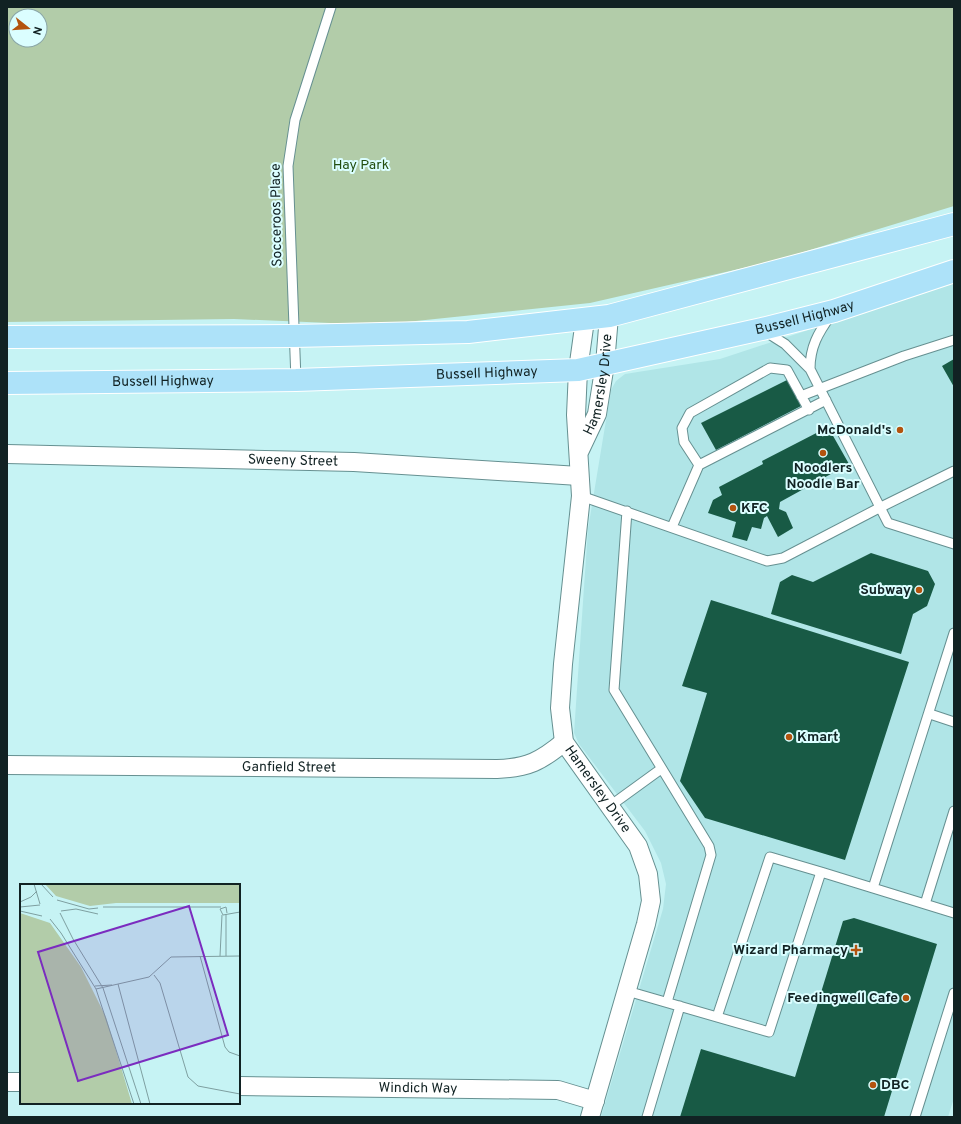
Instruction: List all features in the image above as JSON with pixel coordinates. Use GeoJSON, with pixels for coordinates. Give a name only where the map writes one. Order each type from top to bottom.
{"type":"FeatureCollection","features":[{"type":"Feature","properties":{"kind":"main road"},"geometry":{"type":"LineString","coordinates":[[7,337],[294,336],[468,332],[585,320],[609,316],[954,224]]}},
{"type":"Feature","properties":{"kind":"main road","name":"Bussell Highway"},"geometry":{"type":"LineString","coordinates":[[7,382],[296,380],[578,370],[762,329],[834,310],[954,271]]}},
{"type":"Feature","properties":{"kind":"street","name":"Hamersley Drive"},"geometry":{"type":"LineString","coordinates":[[579,450],[597,414],[605,364],[609,316]]}},
{"type":"Feature","properties":{"kind":"street","name":"Hamersley Drive"},"geometry":{"type":"LineString","coordinates":[[585,320],[578,370],[576,415],[581,496],[563,664],[560,708],[564,742],[638,846],[648,874],[651,901],[627,991],[592,1109]]}},
{"type":"Feature","properties":{"kind":"street","name":"Sweeny Street"},"geometry":{"type":"LineString","coordinates":[[7,454],[354,462],[579,476]]}},
{"type":"Feature","properties":{"kind":"street","name":"Ganfield Street"},"geometry":{"type":"LineString","coordinates":[[7,765],[497,769],[518,768],[525,766],[544,758],[564,742]]}},
{"type":"Feature","properties":{"kind":"street"},"geometry":{"type":"LineString","coordinates":[[7,1082],[20,1082]]}},
{"type":"Feature","properties":{"kind":"street","name":"Windich Way"},"geometry":{"type":"LineString","coordinates":[[240,1086],[558,1090],[592,1109]]}},
{"type":"Feature","properties":{"kind":"lane","name":"Socceroos Place"},"geometry":{"type":"LineString","coordinates":[[296,380],[288,166],[295,120],[331,7]]}},
{"type":"Feature","properties":{"kind":"lane"},"geometry":{"type":"LineString","coordinates":[[810,369],[810,355],[817,335],[834,310]]}},
{"type":"Feature","properties":{"kind":"lane"},"geometry":{"type":"LineString","coordinates":[[762,329],[785,344],[810,369],[879,508],[888,523],[954,544]]}},
{"type":"Feature","properties":{"kind":"lane"},"geometry":{"type":"LineString","coordinates":[[801,396],[820,387],[904,356],[954,340]]}},
{"type":"Feature","properties":{"kind":"lane"},"geometry":{"type":"LineString","coordinates":[[699,465],[684,442],[682,428],[690,413],[770,368],[787,370],[808,410]]}},
{"type":"Feature","properties":{"kind":"lane"},"geometry":{"type":"LineString","coordinates":[[672,527],[699,465],[826,400]]}},
{"type":"Feature","properties":{"kind":"lane"},"geometry":{"type":"LineString","coordinates":[[581,496],[767,561],[783,558],[954,471]]}},
{"type":"Feature","properties":{"kind":"lane"},"geometry":{"type":"LineString","coordinates":[[627,511],[614,690],[709,846],[711,855],[667,1002]]}},
{"type":"Feature","properties":{"kind":"lane"},"geometry":{"type":"LineString","coordinates":[[873,888],[930,714],[954,633]]}},
{"type":"Feature","properties":{"kind":"lane"},"geometry":{"type":"LineString","coordinates":[[930,714],[954,722]]}},
{"type":"Feature","properties":{"kind":"lane"},"geometry":{"type":"LineString","coordinates":[[610,806],[661,769]]}},
{"type":"Feature","properties":{"kind":"lane"},"geometry":{"type":"LineString","coordinates":[[925,904],[954,811]]}},
{"type":"Feature","properties":{"kind":"lane"},"geometry":{"type":"LineString","coordinates":[[717,1017],[770,857],[954,913]]}},
{"type":"Feature","properties":{"kind":"lane"},"geometry":{"type":"LineString","coordinates":[[627,991],[769,1032],[821,872]]}},
{"type":"Feature","properties":{"kind":"lane"},"geometry":{"type":"LineString","coordinates":[[915,1117],[954,993]]}},
{"type":"Feature","properties":{"kind":"lane"},"geometry":{"type":"LineString","coordinates":[[647,1117],[680,1006]]}},
{"type":"Feature","properties":{"kind":"shaded area"},"geometry":{"type":"Polygon","coordinates":[[[954,282],[954,1098],[948,1117],[601,1117],[663,909],[666,884],[661,863],[645,831],[579,744],[574,733],[588,529],[611,390],[616,381],[625,374],[720,359],[954,282]]]}},
{"type":"Feature","properties":{"kind":"green space","name":"Hay Park"},"geometry":{"type":"Polygon","coordinates":[[[7,7],[954,7],[954,206],[774,261],[590,303],[377,325],[234,319],[7,322],[7,7]]]}},
{"type":"Feature","properties":{"kind":"building"},"geometry":{"type":"Polygon","coordinates":[[[954,359],[954,387],[942,366],[954,359]]]}},
{"type":"Feature","properties":{"kind":"building"},"geometry":{"type":"Polygon","coordinates":[[[787,380],[801,406],[716,450],[701,423],[787,380]]]}},
{"type":"Feature","properties":{"kind":"building"},"geometry":{"type":"Polygon","coordinates":[[[828,427],[849,464],[780,502],[779,509],[786,512],[793,528],[778,537],[767,516],[764,518],[761,529],[752,527],[747,541],[732,537],[736,522],[708,513],[713,500],[722,495],[719,487],[763,464],[762,461],[828,427]]]}},
{"type":"Feature","properties":{"kind":"building"},"geometry":{"type":"Polygon","coordinates":[[[871,553],[928,571],[935,584],[927,606],[913,614],[901,654],[771,614],[780,582],[792,575],[813,582],[871,553]]]}},
{"type":"Feature","properties":{"kind":"building","name":"Kmart"},"geometry":{"type":"Polygon","coordinates":[[[711,600],[909,662],[845,860],[705,818],[680,781],[707,693],[682,686],[711,600]]]}},
{"type":"Feature","properties":{"kind":"building"},"geometry":{"type":"Polygon","coordinates":[[[854,918],[937,944],[884,1117],[680,1117],[701,1049],[795,1077],[843,921],[854,918]]]}},
{"type":"Feature","properties":{"kind":"place","name":"McDonald's"},"geometry":{"type":"Point","coordinates":[900,430]}},
{"type":"Feature","properties":{"kind":"place","name":"Noodlers Noodle Bar"},"geometry":{"type":"Point","coordinates":[823,453]}},
{"type":"Feature","properties":{"kind":"place","name":"KFC"},"geometry":{"type":"Point","coordinates":[733,508]}},
{"type":"Feature","properties":{"kind":"place","name":"Subway"},"geometry":{"type":"Point","coordinates":[919,590]}},
{"type":"Feature","properties":{"kind":"place","name":"Kmart"},"geometry":{"type":"Point","coordinates":[789,737]}},
{"type":"Feature","properties":{"kind":"place","name":"Wizard Pharmacy"},"geometry":{"type":"Point","coordinates":[856,950]}},
{"type":"Feature","properties":{"kind":"place","name":"Feedingwell Cafe"},"geometry":{"type":"Point","coordinates":[906,998]}},
{"type":"Feature","properties":{"kind":"place","name":"DBC"},"geometry":{"type":"Point","coordinates":[873,1085]}}]}
